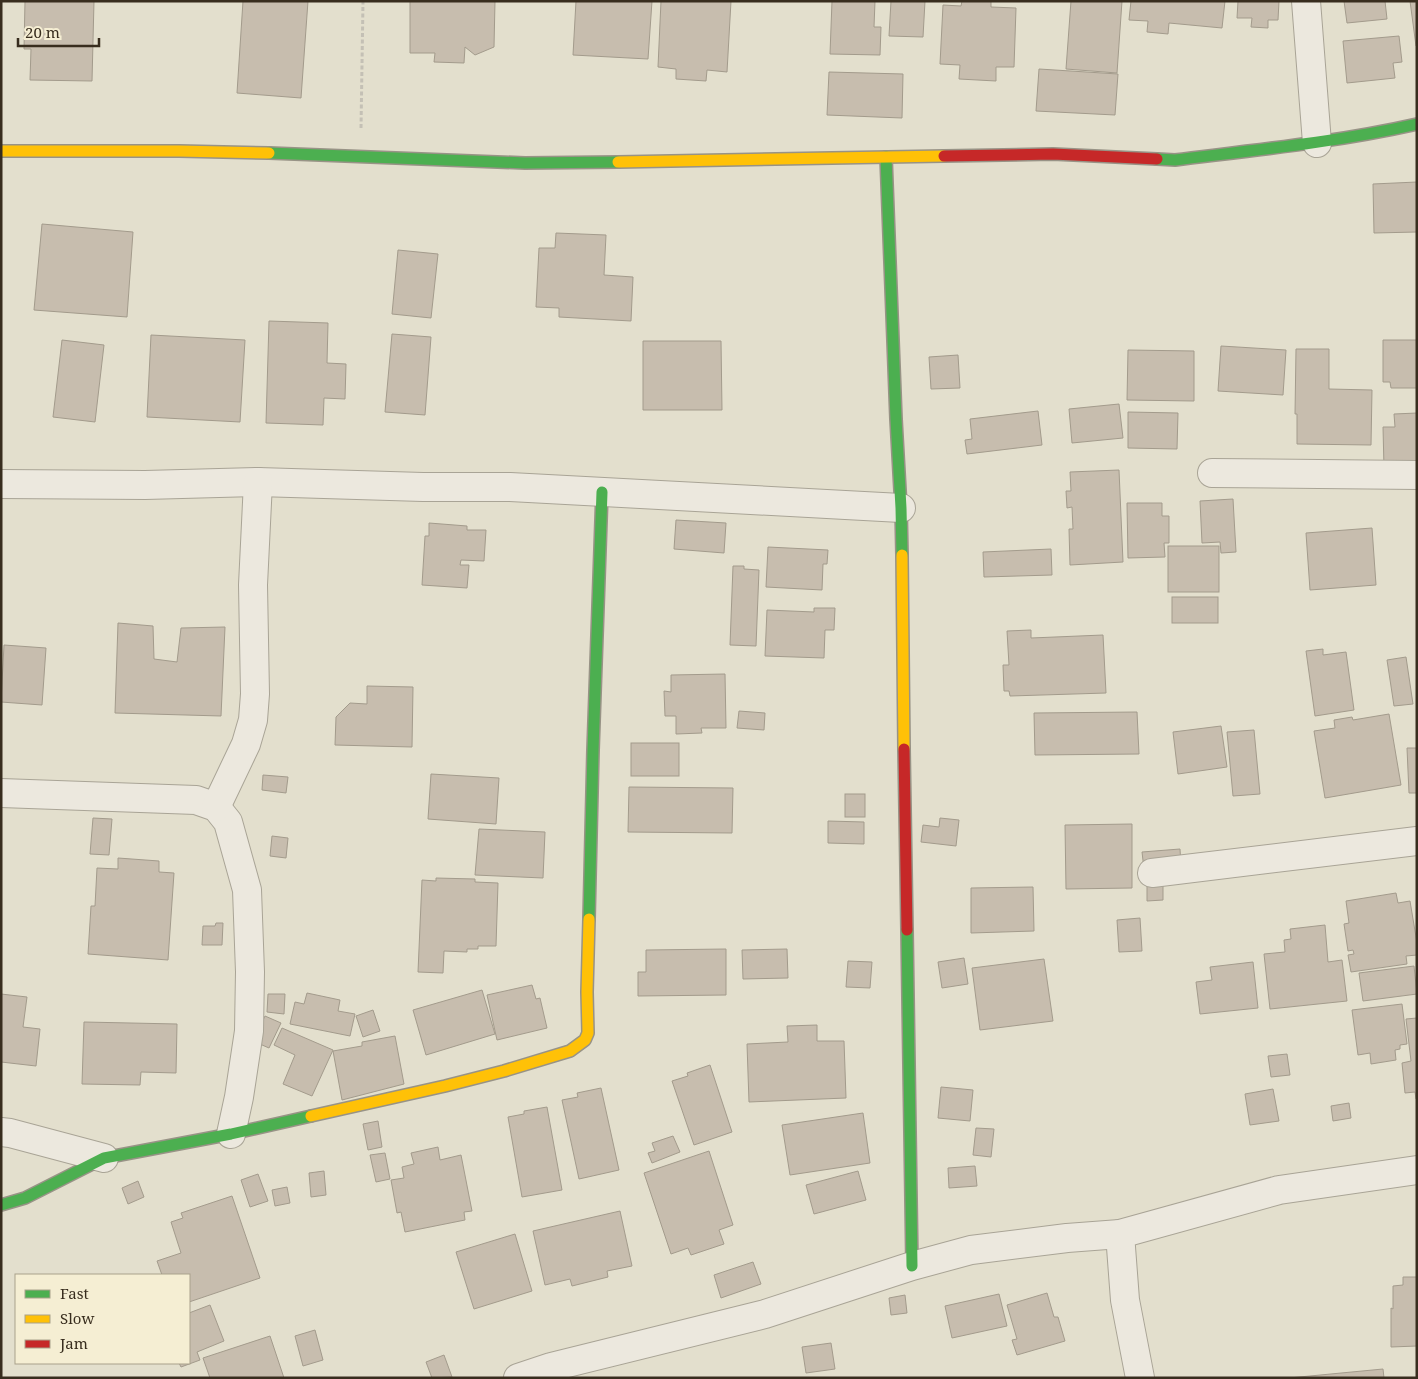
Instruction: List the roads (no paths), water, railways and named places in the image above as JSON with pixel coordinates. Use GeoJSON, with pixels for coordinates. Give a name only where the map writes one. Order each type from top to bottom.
{"type":"FeatureCollection","features":[{"type":"Feature","properties":{"kind":"street"},"geometry":{"type":"LineString","coordinates":[[1306,1],[1317,143]]}},
{"type":"Feature","properties":{"kind":"street"},"geometry":{"type":"LineString","coordinates":[[1,151],[179,151],[526,163],[1053,154],[1175,160],[1317,143],[1417,124]]}},
{"type":"Feature","properties":{"kind":"street"},"geometry":{"type":"LineString","coordinates":[[886,157],[901,508],[912,1266]]}},
{"type":"Feature","properties":{"kind":"street"},"geometry":{"type":"LineString","coordinates":[[1212,473],[1417,475]]}},
{"type":"Feature","properties":{"kind":"street"},"geometry":{"type":"LineString","coordinates":[[1,484],[145,485],[258,482],[424,487],[510,487],[901,508]]}},
{"type":"Feature","properties":{"kind":"street"},"geometry":{"type":"LineString","coordinates":[[216,807],[246,744],[253,720],[255,694],[253,585],[258,482]]}},
{"type":"Feature","properties":{"kind":"street"},"geometry":{"type":"LineString","coordinates":[[1,1205],[25,1198],[104,1158],[231,1134],[504,1071],[570,1051],[585,1040],[588,1033],[587,992],[593,750],[602,492]]}},
{"type":"Feature","properties":{"kind":"street"},"geometry":{"type":"LineString","coordinates":[[1,793],[196,800],[216,807],[228,822],[246,890],[250,972],[249,1031],[239,1097],[231,1134]]}},
{"type":"Feature","properties":{"kind":"street"},"geometry":{"type":"LineString","coordinates":[[1152,873],[1417,841]]}},
{"type":"Feature","properties":{"kind":"street"},"geometry":{"type":"LineString","coordinates":[[1,1132],[104,1158]]}},
{"type":"Feature","properties":{"kind":"street"},"geometry":{"type":"LineString","coordinates":[[518,1378],[551,1367],[766,1314],[912,1266],[971,1250],[1067,1238],[1120,1234],[1279,1190],[1417,1170]]}},
{"type":"Feature","properties":{"kind":"street"},"geometry":{"type":"LineString","coordinates":[[1120,1234],[1125,1300],[1140,1378]]}}]}
